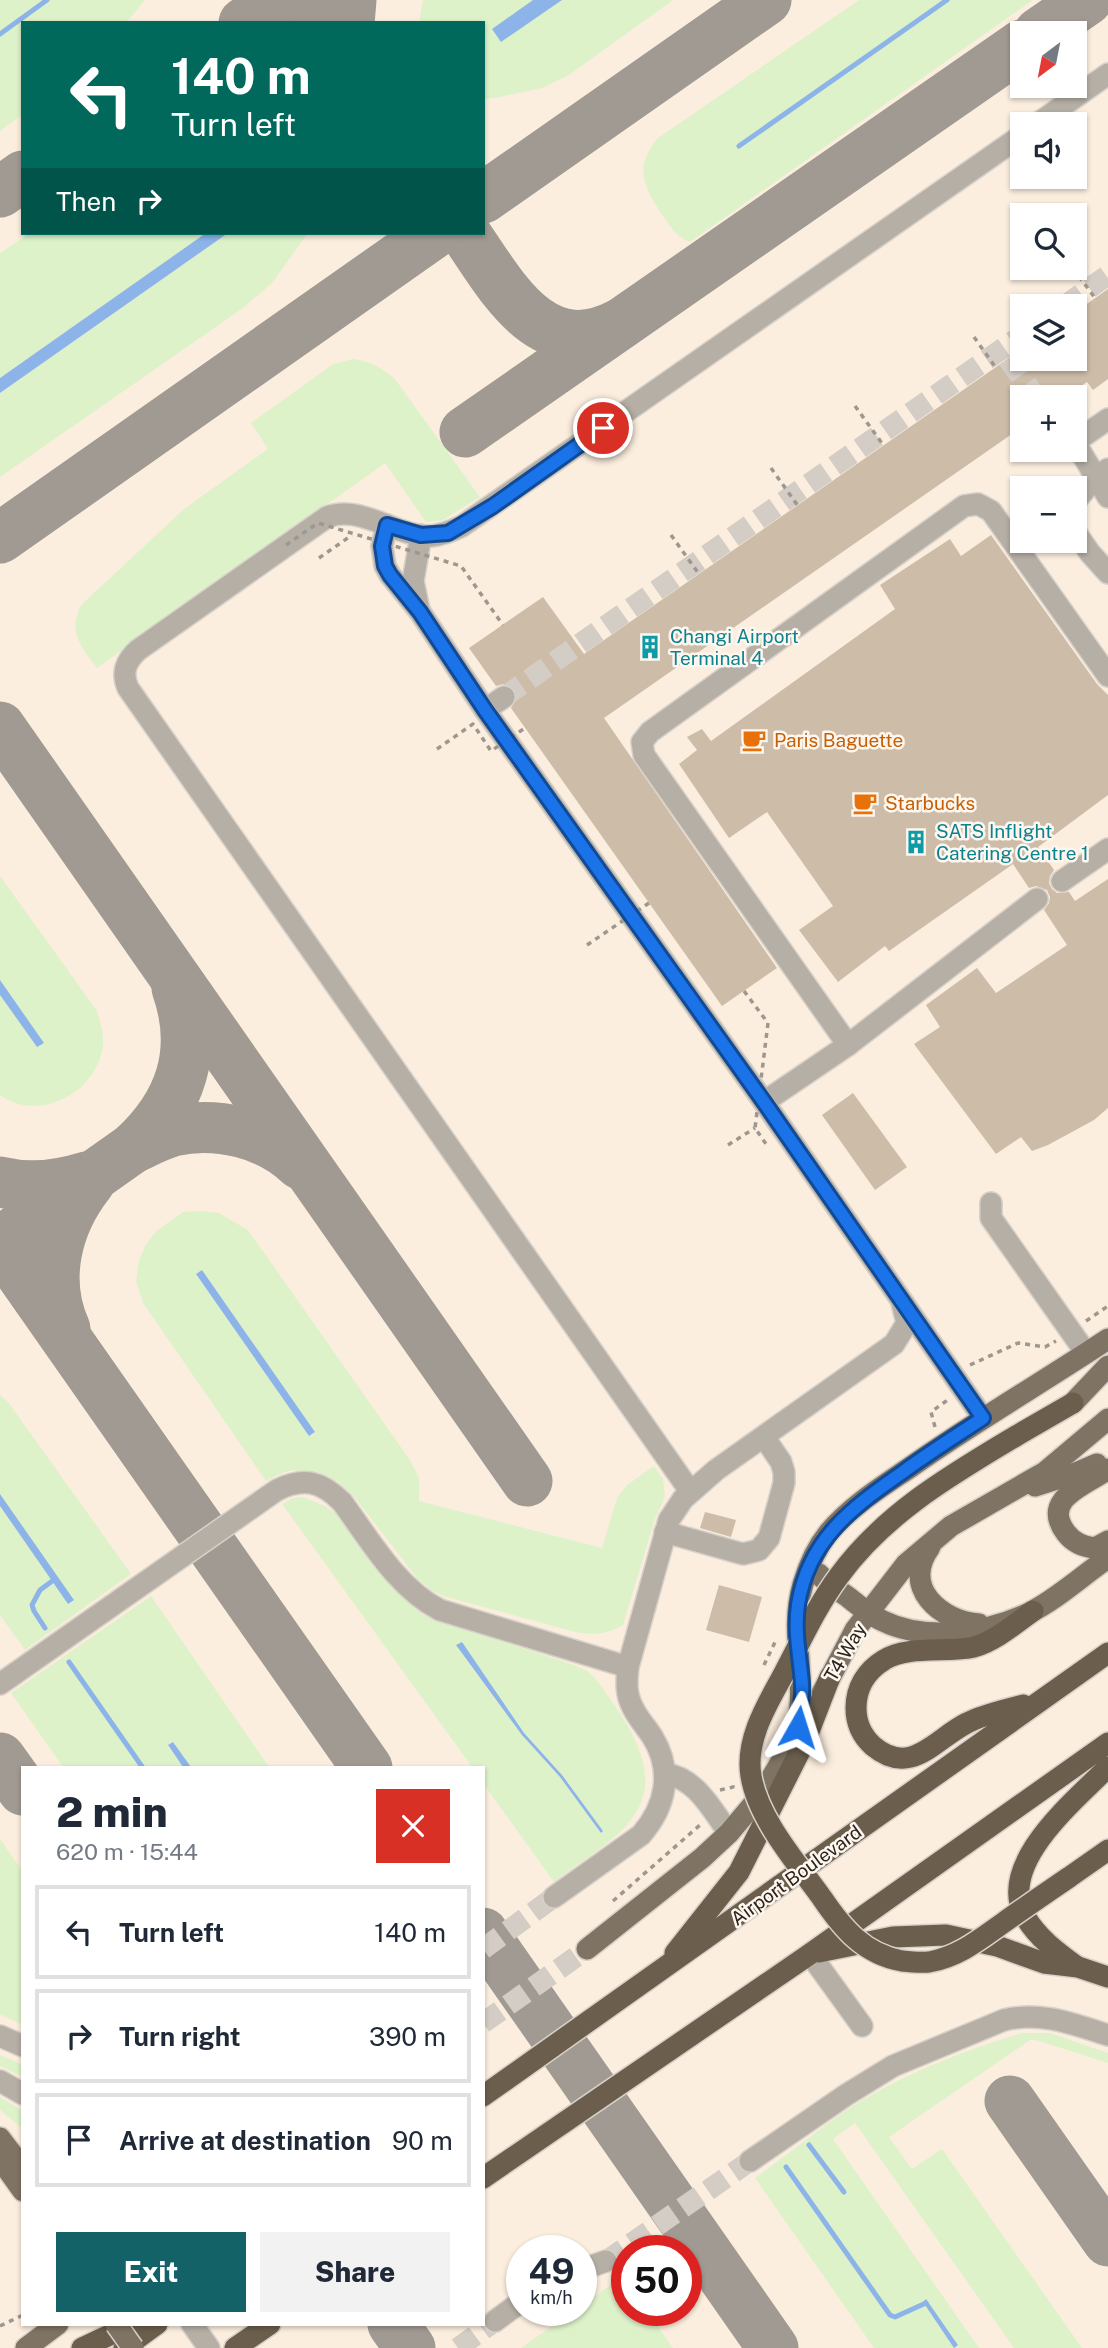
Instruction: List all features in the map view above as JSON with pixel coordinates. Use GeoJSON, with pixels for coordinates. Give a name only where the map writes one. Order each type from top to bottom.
{"type":"FeatureCollection","features":[{"type":"Feature","properties":{"kind":"highway"},"geometry":{"type":"LineString","coordinates":[[1073,1403],[941,1481],[916,1499],[872,1538],[839,1575],[812,1619],[761,1716],[754,1736],[750,1774],[757,1798],[768,1820],[838,1922],[853,1939],[887,1958],[925,1963],[962,1951],[1108,1850]]}},
{"type":"Feature","properties":{"kind":"highway"},"geometry":{"type":"LineString","coordinates":[[1033,1611],[984,1644],[887,1658],[865,1676],[856,1700],[856,1714],[859,1727],[875,1748],[897,1758],[908,1758],[918,1756],[967,1723],[1042,1699]]}},
{"type":"Feature","properties":{"kind":"highway","name":"Airport Boulevard"},"geometry":{"type":"LineString","coordinates":[[485,2095],[1108,1653]]}},
{"type":"Feature","properties":{"kind":"highway"},"geometry":{"type":"LineString","coordinates":[[658,1973],[739,1872],[806,1739],[830,1677]]}},
{"type":"Feature","properties":{"kind":"highway"},"geometry":{"type":"LineString","coordinates":[[485,2177],[810,1954],[1108,1743]]}},
{"type":"Feature","properties":{"kind":"highway"},"geometry":{"type":"LineString","coordinates":[[1078,1967],[1048,1945],[1024,1915],[1019,1883],[1032,1849],[1108,1767]]}},
{"type":"Feature","properties":{"kind":"highway"},"geometry":{"type":"LineString","coordinates":[[810,1954],[893,1937],[946,1935],[997,1946],[1044,1963],[1078,1967],[1108,1977]]}},
{"type":"Feature","properties":{"kind":"highway"},"geometry":{"type":"LineString","coordinates":[[82,2348],[128,2326]]}},
{"type":"Feature","properties":{"kind":"highway"},"geometry":{"type":"LineString","coordinates":[[124,2348],[154,2326]]}},
{"type":"Feature","properties":{"kind":"highway"},"geometry":{"type":"LineString","coordinates":[[235,2348],[267,2326]]}},
{"type":"Feature","properties":{"kind":"main road"},"geometry":{"type":"LineString","coordinates":[[791,1746],[802,1705],[796,1630],[799,1604],[803,1583],[827,1535],[862,1500],[983,1418],[1108,1339]]}},
{"type":"Feature","properties":{"kind":"main road"},"geometry":{"type":"LineString","coordinates":[[1073,1403],[1108,1366]]}},
{"type":"Feature","properties":{"kind":"main road"},"geometry":{"type":"LineString","coordinates":[[1073,1403],[1108,1385]]}},
{"type":"Feature","properties":{"kind":"main road","name":"T4 Way"},"geometry":{"type":"LineString","coordinates":[[587,1949],[702,1858],[729,1833],[761,1795],[848,1642],[906,1564],[951,1526],[1045,1472],[1108,1419]]}},
{"type":"Feature","properties":{"kind":"main road"},"geometry":{"type":"LineString","coordinates":[[1000,1497],[1076,1474],[1108,1459]]}},
{"type":"Feature","properties":{"kind":"main road"},"geometry":{"type":"LineString","coordinates":[[1108,1469],[1070,1492],[1061,1503],[1058,1515],[1062,1527],[1076,1542],[1095,1548],[1108,1541]]}},
{"type":"Feature","properties":{"kind":"main road"},"geometry":{"type":"LineString","coordinates":[[935,1540],[925,1553],[919,1571],[927,1598],[947,1615],[975,1624],[999,1625]]}},
{"type":"Feature","properties":{"kind":"main road"},"geometry":{"type":"LineString","coordinates":[[813,1559],[822,1578],[868,1612],[885,1622],[923,1632],[957,1631],[999,1625],[1033,1611],[1108,1558]]}},
{"type":"Feature","properties":{"kind":"main road"},"geometry":{"type":"LineString","coordinates":[[0,2138],[21,2166]]}},
{"type":"Feature","properties":{"kind":"main road"},"geometry":{"type":"LineString","coordinates":[[0,2159],[21,2188]]}},
{"type":"Feature","properties":{"kind":"main road"},"geometry":{"type":"LineString","coordinates":[[26,2348],[55,2326]]}},
{"type":"Feature","properties":{"kind":"main road"},"geometry":{"type":"LineString","coordinates":[[117,2326],[133,2348]]}},
{"type":"Feature","properties":{"kind":"main road"},"geometry":{"type":"LineString","coordinates":[[133,2326],[148,2348]]}},
{"type":"Feature","properties":{"kind":"lane"},"geometry":{"type":"LineString","coordinates":[[1054,112],[1108,75]]}},
{"type":"Feature","properties":{"kind":"lane"},"geometry":{"type":"LineString","coordinates":[[690,1491],[143,710],[124,680],[126,664],[138,650],[327,517],[344,513],[421,535],[448,533],[493,506],[1010,143]]}},
{"type":"Feature","properties":{"kind":"lane"},"geometry":{"type":"LineString","coordinates":[[1087,433],[1108,419]]}},
{"type":"Feature","properties":{"kind":"lane"},"geometry":{"type":"LineString","coordinates":[[1087,456],[1102,474],[1108,497]]}},
{"type":"Feature","properties":{"kind":"lane"},"geometry":{"type":"LineString","coordinates":[[1087,490],[1102,474]]}},
{"type":"Feature","properties":{"kind":"lane"},"geometry":{"type":"LineString","coordinates":[[848,1045],[644,755],[642,742],[650,732],[952,514],[964,506],[978,503],[991,511],[1108,676]]}},
{"type":"Feature","properties":{"kind":"lane"},"geometry":{"type":"LineString","coordinates":[[387,525],[382,546],[385,566],[397,586],[420,612],[485,710],[764,1102],[983,1418]]}},
{"type":"Feature","properties":{"kind":"lane"},"geometry":{"type":"LineString","coordinates":[[420,612],[413,581],[421,535]]}},
{"type":"Feature","properties":{"kind":"lane"},"geometry":{"type":"LineString","coordinates":[[1087,548],[1108,573]]}},
{"type":"Feature","properties":{"kind":"lane"},"geometry":{"type":"LineString","coordinates":[[485,710],[504,697]]}},
{"type":"Feature","properties":{"kind":"lane"},"geometry":{"type":"LineString","coordinates":[[1062,881],[1108,849]]}},
{"type":"Feature","properties":{"kind":"lane"},"geometry":{"type":"LineString","coordinates":[[764,1102],[848,1045],[1037,899]]}},
{"type":"Feature","properties":{"kind":"lane"},"geometry":{"type":"LineString","coordinates":[[991,1203],[991,1218],[1086,1353]]}},
{"type":"Feature","properties":{"kind":"lane"},"geometry":{"type":"LineString","coordinates":[[554,1897],[641,1835],[651,1823],[663,1798],[666,1774],[661,1752],[632,1706],[628,1695],[628,1667],[665,1532],[675,1508],[690,1491],[716,1470],[894,1345],[907,1323],[906,1311],[900,1298]]}},
{"type":"Feature","properties":{"kind":"lane"},"geometry":{"type":"LineString","coordinates":[[665,1532],[743,1554],[759,1550],[769,1538],[784,1472],[781,1462],[764,1437]]}},
{"type":"Feature","properties":{"kind":"lane"},"geometry":{"type":"LineString","coordinates":[[0,1684],[277,1490],[304,1482],[330,1490],[408,1588],[430,1605],[628,1667]]}},
{"type":"Feature","properties":{"kind":"lane"},"geometry":{"type":"LineString","coordinates":[[666,1774],[680,1777],[694,1787],[729,1833]]}},
{"type":"Feature","properties":{"kind":"lane"},"geometry":{"type":"LineString","coordinates":[[810,1954],[862,2026]]}},
{"type":"Feature","properties":{"kind":"lane"},"geometry":{"type":"LineString","coordinates":[[750,2161],[893,2066],[1004,2020],[1020,2016],[1054,2018],[1108,2035]]}},
{"type":"Feature","properties":{"kind":"lane"},"geometry":{"type":"LineString","coordinates":[[0,2036],[21,2045]]}},
{"type":"Feature","properties":{"kind":"lane"},"geometry":{"type":"LineString","coordinates":[[0,2081],[21,2093]]}},
{"type":"Feature","properties":{"kind":"lane"},"geometry":{"type":"LineString","coordinates":[[597,2264],[606,2261]]}},
{"type":"Feature","properties":{"kind":"lane"},"geometry":{"type":"LineString","coordinates":[[495,2320],[506,2312]]}},
{"type":"Feature","properties":{"kind":"lane"},"geometry":{"type":"LineString","coordinates":[[193,2326],[209,2348]]}},
{"type":"Feature","properties":{"kind":"path"},"geometry":{"type":"LineString","coordinates":[[1082,280],[1095,298]]}},
{"type":"Feature","properties":{"kind":"path"},"geometry":{"type":"LineString","coordinates":[[974,337],[996,368]]}},
{"type":"Feature","properties":{"kind":"path"},"geometry":{"type":"LineString","coordinates":[[855,406],[884,446]]}},
{"type":"Feature","properties":{"kind":"path"},"geometry":{"type":"LineString","coordinates":[[771,468],[797,506]]}},
{"type":"Feature","properties":{"kind":"path"},"geometry":{"type":"LineString","coordinates":[[286,545],[318,523],[461,566],[503,625]]}},
{"type":"Feature","properties":{"kind":"path"},"geometry":{"type":"LineString","coordinates":[[319,558],[354,534]]}},
{"type":"Feature","properties":{"kind":"path"},"geometry":{"type":"LineString","coordinates":[[671,535],[699,574]]}},
{"type":"Feature","properties":{"kind":"path"},"geometry":{"type":"LineString","coordinates":[[437,749],[472,724],[491,751],[526,728]]}},
{"type":"Feature","properties":{"kind":"path"},"geometry":{"type":"LineString","coordinates":[[587,945],[649,903]]}},
{"type":"Feature","properties":{"kind":"path"},"geometry":{"type":"LineString","coordinates":[[744,991],[768,1023],[755,1128],[766,1144]]}},
{"type":"Feature","properties":{"kind":"path"},"geometry":{"type":"LineString","coordinates":[[728,1145],[755,1128]]}},
{"type":"Feature","properties":{"kind":"path"},"geometry":{"type":"LineString","coordinates":[[0,2326],[21,2316]]}},
{"type":"Feature","properties":{"kind":"shaded area"},"geometry":{"type":"Polygon","coordinates":[[[0,0],[1108,0],[1108,2348],[0,2348],[0,0]]]}},
{"type":"Feature","properties":{"kind":"green space"},"geometry":{"type":"Polygon","coordinates":[[[0,0],[145,0],[128,21],[21,21],[21,115],[0,131],[0,0]]]}},
{"type":"Feature","properties":{"kind":"green space"},"geometry":{"type":"Polygon","coordinates":[[[423,0],[673,0],[569,75],[542,88],[485,99],[485,21],[419,21],[423,0]]]}},
{"type":"Feature","properties":{"kind":"green space"},"geometry":{"type":"Polygon","coordinates":[[[859,0],[1033,0],[690,242],[681,238],[656,206],[646,187],[644,168],[650,148],[658,138],[859,0]]]}},
{"type":"Feature","properties":{"kind":"green space"},"geometry":{"type":"Polygon","coordinates":[[[27,235],[203,235],[0,378],[0,253],[27,235]]]}},
{"type":"Feature","properties":{"kind":"green space"},"geometry":{"type":"Polygon","coordinates":[[[225,235],[307,235],[272,283],[243,308],[0,477],[0,393],[225,235]]]}},
{"type":"Feature","properties":{"kind":"green space"},"geometry":{"type":"Polygon","coordinates":[[[354,359],[376,366],[395,379],[480,497],[443,520],[426,522],[385,463],[97,668],[81,646],[76,631],[81,605],[184,509],[268,449],[251,423],[333,364],[354,359]]]}},
{"type":"Feature","properties":{"kind":"green space"},"geometry":{"type":"Polygon","coordinates":[[[0,876],[97,1011],[102,1027],[103,1044],[99,1061],[91,1076],[65,1098],[49,1104],[32,1106],[16,1103],[0,1095],[0,995],[37,1047],[44,1043],[0,980],[0,876]]]}},
{"type":"Feature","properties":{"kind":"green space"},"geometry":{"type":"Polygon","coordinates":[[[183,1212],[219,1213],[248,1230],[410,1460],[419,1478],[419,1501],[602,1548],[617,1498],[627,1485],[654,1466],[663,1479],[665,1497],[655,1519],[623,1625],[599,1633],[575,1632],[443,1596],[417,1578],[355,1498],[338,1482],[322,1474],[294,1470],[266,1481],[143,1303],[136,1281],[139,1260],[145,1246],[156,1231],[183,1212]],[[202,1270],[196,1274],[309,1436],[315,1432],[202,1270]]]}},
{"type":"Feature","properties":{"kind":"green space"},"geometry":{"type":"Polygon","coordinates":[[[0,1395],[8,1402],[131,1574],[25,1650],[0,1615],[0,1506],[68,1603],[73,1600],[0,1494],[0,1395]]]}},
{"type":"Feature","properties":{"kind":"green space"},"geometry":{"type":"Polygon","coordinates":[[[303,1497],[335,1513],[395,1588],[423,1615],[574,1665],[595,1678],[630,1730],[644,1768],[645,1788],[639,1807],[626,1826],[554,1882],[485,1786],[485,1766],[471,1766],[282,1504],[293,1498],[303,1497]],[[456,1646],[522,1735],[560,1777],[601,1833],[603,1832],[562,1775],[524,1733],[456,1646]]]}},
{"type":"Feature","properties":{"kind":"green space"},"geometry":{"type":"Polygon","coordinates":[[[151,1596],[268,1766],[190,1766],[173,1742],[168,1746],[182,1766],[62,1766],[11,1693],[151,1596]]]}},
{"type":"Feature","properties":{"kind":"green space"},"geometry":{"type":"Polygon","coordinates":[[[0,1839],[21,1869],[21,2024],[0,2014],[0,1839]]]}},
{"type":"Feature","properties":{"kind":"green space"},"geometry":{"type":"Polygon","coordinates":[[[1022,2033],[1050,2033],[1108,2053],[1108,2063],[1030,2040],[889,2137],[912,2169],[942,2149],[1082,2348],[1014,2348],[855,2123],[833,2139],[979,2348],[874,2348],[755,2178],[869,2096],[933,2064],[1022,2033]],[[926,2300],[923,2302],[954,2347],[958,2344],[926,2300]]]}},
{"type":"Feature","properties":{"kind":"green space"},"geometry":{"type":"Polygon","coordinates":[[[0,2055],[21,2064],[21,2076],[0,2066],[0,2055]]]}},
{"type":"Feature","properties":{"kind":"green space"},"geometry":{"type":"Polygon","coordinates":[[[0,2097],[21,2110],[21,2127],[0,2110],[0,2097]]]}},
{"type":"Feature","properties":{"kind":"green space"},"geometry":{"type":"Polygon","coordinates":[[[611,2285],[611,2326],[657,2326],[673,2348],[521,2348],[552,2326],[597,2326],[597,2295],[611,2285]]]}},
{"type":"Feature","properties":{"kind":"water"},"geometry":{"type":"Polygon","coordinates":[[[533,0],[562,0],[501,42],[492,29],[533,0]]]}},
{"type":"Feature","properties":{"kind":"water"},"geometry":{"type":"Polygon","coordinates":[[[203,235],[225,235],[0,393],[0,378],[203,235]]]}},
{"type":"Feature","properties":{"kind":"water"},"geometry":{"type":"Polygon","coordinates":[[[0,980],[44,1043],[37,1047],[0,995],[0,980]]]}},
{"type":"Feature","properties":{"kind":"water"},"geometry":{"type":"Polygon","coordinates":[[[202,1270],[315,1432],[309,1436],[196,1274],[202,1270]]]}},
{"type":"Feature","properties":{"kind":"water"},"geometry":{"type":"Polygon","coordinates":[[[0,1494],[74,1600],[68,1604],[0,1506],[0,1494]]]}},
{"type":"Feature","properties":{"kind":"water"},"geometry":{"type":"Polygon","coordinates":[[[462,1642],[524,1733],[562,1775],[603,1831],[601,1833],[560,1777],[522,1735],[456,1645],[462,1642]]]}},
{"type":"Feature","properties":{"kind":"water"},"geometry":{"type":"Polygon","coordinates":[[[173,1742],[190,1766],[182,1766],[168,1745],[173,1742]]]}},
{"type":"Feature","properties":{"kind":"water"},"geometry":{"type":"Polygon","coordinates":[[[926,2299],[958,2345],[954,2348],[923,2302],[926,2299]]]}},
{"type":"Feature","properties":{"kind":"building","name":"Changi Airport Terminal 4"},"geometry":{"type":"Polygon","coordinates":[[[1108,289],[1108,379],[1093,390],[1087,382],[1082,385],[1010,385],[1010,435],[604,718],[777,968],[722,1006],[511,708],[517,697],[514,689],[504,684],[496,686],[469,648],[543,597],[584,654],[1010,357],[1010,371],[1087,371],[1087,304],[1108,289]]]}},
{"type":"Feature","properties":{"kind":"building","name":"SATS Inflight Catering Centre 1"},"geometry":{"type":"Polygon","coordinates":[[[991,535],[1097,684],[1108,695],[1108,795],[1038,847],[1054,870],[1049,883],[1057,893],[1069,892],[1075,901],[1108,879],[1108,1108],[1094,1120],[1048,1145],[1032,1151],[1021,1137],[996,1154],[914,1044],[940,1027],[926,1005],[977,968],[996,993],[1067,945],[1044,910],[1050,897],[1047,890],[1036,886],[1029,888],[1013,864],[889,951],[885,946],[838,982],[799,930],[833,906],[767,812],[729,838],[679,764],[697,750],[687,737],[702,729],[711,741],[895,609],[880,585],[950,539],[961,556],[991,535]]]}},
{"type":"Feature","properties":{"kind":"building"},"geometry":{"type":"Polygon","coordinates":[[[853,1093],[907,1167],[875,1190],[822,1115],[853,1093]]]}},
{"type":"Feature","properties":{"kind":"building"},"geometry":{"type":"Polygon","coordinates":[[[705,1512],[736,1520],[731,1537],[700,1528],[705,1512]]]}},
{"type":"Feature","properties":{"kind":"building"},"geometry":{"type":"Polygon","coordinates":[[[719,1585],[762,1597],[749,1642],[706,1630],[719,1585]]]}},
{"type":"Feature","properties":{"kind":"waterway"},"geometry":{"type":"LineString","coordinates":[[0,34],[47,0]]}},
{"type":"Feature","properties":{"kind":"waterway"},"geometry":{"type":"LineString","coordinates":[[739,146],[947,0]]}},
{"type":"Feature","properties":{"kind":"waterway"},"geometry":{"type":"LineString","coordinates":[[45,1628],[32,1605],[40,1590],[55,1579]]}},
{"type":"Feature","properties":{"kind":"waterway"},"geometry":{"type":"LineString","coordinates":[[69,1662],[142,1766]]}},
{"type":"Feature","properties":{"kind":"waterway"},"geometry":{"type":"LineString","coordinates":[[809,2145],[844,2192]]}},
{"type":"Feature","properties":{"kind":"waterway"},"geometry":{"type":"LineString","coordinates":[[786,2167],[890,2315],[895,2317],[926,2303]]}},
{"type":"Feature","properties":{"kind":"taxiway"},"geometry":{"type":"LineString","coordinates":[[247,21],[276,0]]}},
{"type":"Feature","properties":{"kind":"taxiway"},"geometry":{"type":"LineString","coordinates":[[302,0],[317,21]]}},
{"type":"Feature","properties":{"kind":"taxiway"},"geometry":{"type":"LineString","coordinates":[[349,21],[351,0]]}},
{"type":"Feature","properties":{"kind":"taxiway"},"geometry":{"type":"LineString","coordinates":[[485,197],[766,0]]}},
{"type":"Feature","properties":{"kind":"taxiway"},"geometry":{"type":"LineString","coordinates":[[1056,21],[1087,0]]}},
{"type":"Feature","properties":{"kind":"taxiway"},"geometry":{"type":"LineString","coordinates":[[465,432],[1010,53]]}},
{"type":"Feature","properties":{"kind":"taxiway"},"geometry":{"type":"LineString","coordinates":[[0,192],[21,177]]}},
{"type":"Feature","properties":{"kind":"taxiway"},"geometry":{"type":"LineString","coordinates":[[0,538],[431,235]]}},
{"type":"Feature","properties":{"kind":"taxiway"},"geometry":{"type":"LineString","coordinates":[[466,235],[509,296],[527,314],[546,327],[568,335],[592,334],[620,324]]}},
{"type":"Feature","properties":{"kind":"taxiway"},"geometry":{"type":"LineString","coordinates":[[0,727],[527,1481]]}},
{"type":"Feature","properties":{"kind":"taxiway"},"geometry":{"type":"LineString","coordinates":[[0,1242],[133,1148],[163,1113],[174,1095],[185,1055],[186,1033],[177,988]]}},
{"type":"Feature","properties":{"kind":"taxiway"},"geometry":{"type":"LineString","coordinates":[[133,1148],[173,1131],[189,1128],[224,1129],[241,1132],[273,1144],[300,1164]]}},
{"type":"Feature","properties":{"kind":"taxiway"},"geometry":{"type":"LineString","coordinates":[[0,1182],[43,1186],[86,1177]]}},
{"type":"Feature","properties":{"kind":"taxiway"},"geometry":{"type":"LineString","coordinates":[[65,1329],[55,1291],[56,1253],[68,1217],[89,1183]]}},
{"type":"Feature","properties":{"kind":"taxiway"},"geometry":{"type":"LineString","coordinates":[[0,1244],[366,1766]]}},
{"type":"Feature","properties":{"kind":"taxiway"},"geometry":{"type":"LineString","coordinates":[[0,1758],[21,1787]]}},
{"type":"Feature","properties":{"kind":"taxiway"},"geometry":{"type":"LineString","coordinates":[[485,1936],[773,2348]]}},
{"type":"Feature","properties":{"kind":"taxiway"},"geometry":{"type":"LineString","coordinates":[[1010,2101],[1108,2241]]}},
{"type":"Feature","properties":{"kind":"taxiway"},"geometry":{"type":"LineString","coordinates":[[394,2326],[410,2348]]}},
{"type":"Feature","properties":{"kind":"tunnel"},"geometry":{"type":"LineString","coordinates":[[1081,294],[1108,275]]}},
{"type":"Feature","properties":{"kind":"tunnel"},"geometry":{"type":"LineString","coordinates":[[504,697],[1010,343]]}},
{"type":"Feature","properties":{"kind":"tunnel"},"geometry":{"type":"LineString","coordinates":[[1008,359],[1027,385]]}},
{"type":"Feature","properties":{"kind":"tunnel"},"geometry":{"type":"LineString","coordinates":[[485,1948],[554,1897]]}},
{"type":"Feature","properties":{"kind":"tunnel"},"geometry":{"type":"LineString","coordinates":[[485,2022],[587,1949]]}},
{"type":"Feature","properties":{"kind":"tunnel"},"geometry":{"type":"LineString","coordinates":[[606,2261],[750,2161]]}},
{"type":"Feature","properties":{"kind":"tunnel"},"geometry":{"type":"LineString","coordinates":[[458,2348],[495,2321]]}},
{"type":"Feature","properties":{"kind":"place","name":"Changi Airport Terminal 4"},"geometry":{"type":"Point","coordinates":[650,647]}},
{"type":"Feature","properties":{"kind":"place","name":"Paris Baguette"},"geometry":{"type":"Point","coordinates":[754,740]}},
{"type":"Feature","properties":{"kind":"place","name":"Starbucks"},"geometry":{"type":"Point","coordinates":[865,803]}},
{"type":"Feature","properties":{"kind":"place","name":"SATS Inflight Catering Centre 1"},"geometry":{"type":"Point","coordinates":[916,842]}},
{"type":"Feature","properties":{"kind":"route"},"geometry":{"type":"LineString","coordinates":[[603,428],[493,506],[448,533],[421,535],[387,525],[383,537],[383,556],[385,566],[397,586],[420,612],[485,710],[764,1102],[983,1418],[862,1500],[827,1535],[803,1583],[799,1604],[796,1630],[802,1705],[798,1727]]}}]}
